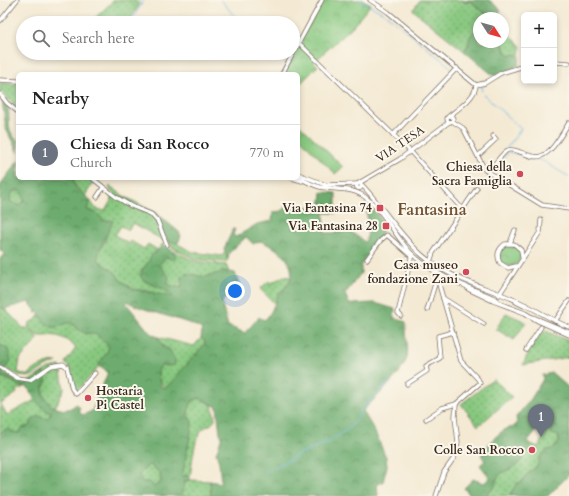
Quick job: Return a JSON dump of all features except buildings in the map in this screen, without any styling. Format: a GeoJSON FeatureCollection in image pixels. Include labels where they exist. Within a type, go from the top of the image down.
{"type":"FeatureCollection","features":[{"type":"Feature","properties":{"kind":"street"},"geometry":{"type":"LineString","coordinates":[[0,21],[17,0]]}},
{"type":"Feature","properties":{"kind":"street"},"geometry":{"type":"LineString","coordinates":[[300,41],[322,0]]}},
{"type":"Feature","properties":{"kind":"street"},"geometry":{"type":"LineString","coordinates":[[370,0],[388,12],[476,85],[485,83],[501,73],[521,67]]}},
{"type":"Feature","properties":{"kind":"street"},"geometry":{"type":"LineString","coordinates":[[300,44],[410,152],[463,210]]}},
{"type":"Feature","properties":{"kind":"street"},"geometry":{"type":"LineString","coordinates":[[283,72],[290,60]]}},
{"type":"Feature","properties":{"kind":"street"},"geometry":{"type":"LineString","coordinates":[[557,62],[569,63]]}},
{"type":"Feature","properties":{"kind":"street"},"geometry":{"type":"LineString","coordinates":[[393,135],[455,69]]}},
{"type":"Feature","properties":{"kind":"street"},"geometry":{"type":"LineString","coordinates":[[0,80],[16,81]]}},
{"type":"Feature","properties":{"kind":"street","name":"VIA TESA"},"geometry":{"type":"LineString","coordinates":[[360,186],[367,178],[410,152],[444,126],[471,97],[476,85]]}},
{"type":"Feature","properties":{"kind":"street"},"geometry":{"type":"LineString","coordinates":[[0,94],[7,103],[16,110]]}},
{"type":"Feature","properties":{"kind":"street"},"geometry":{"type":"LineString","coordinates":[[452,119],[463,128],[485,170],[538,203],[569,209]]}},
{"type":"Feature","properties":{"kind":"street"},"geometry":{"type":"LineString","coordinates":[[491,168],[508,150],[531,157],[542,156],[549,151],[569,123]]}},
{"type":"Feature","properties":{"kind":"street"},"geometry":{"type":"LineString","coordinates":[[478,156],[496,139],[493,136]]}},
{"type":"Feature","properties":{"kind":"street"},"geometry":{"type":"LineString","coordinates":[[300,175],[326,185],[360,186],[369,193],[412,245],[430,262],[457,278],[527,305],[569,328]]}},
{"type":"Feature","properties":{"kind":"street"},"geometry":{"type":"LineString","coordinates":[[94,180],[103,188],[131,206],[152,214],[158,222],[167,245]]}},
{"type":"Feature","properties":{"kind":"street"},"geometry":{"type":"LineString","coordinates":[[299,180],[321,187],[351,191],[363,196],[374,206],[412,255]]}},
{"type":"Feature","properties":{"kind":"street"},"geometry":{"type":"LineString","coordinates":[[97,197],[103,188]]}},
{"type":"Feature","properties":{"kind":"street"},"geometry":{"type":"LineString","coordinates":[[430,262],[433,253],[477,188]]}},
{"type":"Feature","properties":{"kind":"street"},"geometry":{"type":"LineString","coordinates":[[499,294],[540,232],[541,220]]}},
{"type":"Feature","properties":{"kind":"street"},"geometry":{"type":"LineString","coordinates":[[510,243],[515,230]]}},
{"type":"Feature","properties":{"kind":"street"},"geometry":{"type":"LineString","coordinates":[[368,259],[380,241],[387,235],[438,275],[466,287],[473,293],[569,332]]}},
{"type":"Feature","properties":{"kind":"street"},"geometry":{"type":"LineString","coordinates":[[517,266],[508,268],[504,266],[498,259],[499,250],[505,244],[510,243],[518,246],[522,254],[522,258]]}},
{"type":"Feature","properties":{"kind":"street"},"geometry":{"type":"LineString","coordinates":[[425,258],[433,253]]}},
{"type":"Feature","properties":{"kind":"street"},"geometry":{"type":"LineString","coordinates":[[401,316],[398,313],[412,255]]}},
{"type":"Feature","properties":{"kind":"street"},"geometry":{"type":"LineString","coordinates":[[426,419],[442,408],[456,404],[480,383],[461,361],[438,281],[438,275]]}},
{"type":"Feature","properties":{"kind":"street"},"geometry":{"type":"LineString","coordinates":[[427,310],[438,275]]}},
{"type":"Feature","properties":{"kind":"street"},"geometry":{"type":"LineString","coordinates":[[443,298],[484,324]]}},
{"type":"Feature","properties":{"kind":"street"},"geometry":{"type":"LineString","coordinates":[[513,299],[520,305],[527,305]]}},
{"type":"Feature","properties":{"kind":"street"},"geometry":{"type":"LineString","coordinates":[[555,321],[569,301]]}},
{"type":"Feature","properties":{"kind":"street"},"geometry":{"type":"LineString","coordinates":[[519,311],[520,305]]}},
{"type":"Feature","properties":{"kind":"street"},"geometry":{"type":"LineString","coordinates":[[525,313],[527,305]]}},
{"type":"Feature","properties":{"kind":"street"},"geometry":{"type":"LineString","coordinates":[[533,317],[538,321],[569,335]]}},
{"type":"Feature","properties":{"kind":"street"},"geometry":{"type":"LineString","coordinates":[[526,350],[541,327]]}},
{"type":"Feature","properties":{"kind":"street"},"geometry":{"type":"LineString","coordinates":[[407,384],[426,371],[426,366],[440,358],[438,336],[453,332]]}},
{"type":"Feature","properties":{"kind":"street"},"geometry":{"type":"LineString","coordinates":[[0,367],[18,378],[30,380],[51,366],[63,364],[67,367],[72,389],[76,394],[95,373]]}},
{"type":"Feature","properties":{"kind":"street"},"geometry":{"type":"LineString","coordinates":[[436,496],[444,472],[454,458],[458,442],[455,417],[456,404]]}},
{"type":"Feature","properties":{"kind":"green space"},"geometry":{"type":"Polygon","coordinates":[[[114,0],[135,0],[139,5],[132,16],[97,16],[114,0]]]}},
{"type":"Feature","properties":{"kind":"green space"},"geometry":{"type":"Polygon","coordinates":[[[323,0],[363,0],[371,4],[353,26],[314,62],[318,66],[300,84],[300,72],[283,72],[290,60],[300,60],[300,42],[323,0]]]}},
{"type":"Feature","properties":{"kind":"green space"},"geometry":{"type":"Polygon","coordinates":[[[420,0],[462,0],[466,3],[470,1],[484,12],[473,12],[473,35],[464,51],[413,10],[420,0]]]}},
{"type":"Feature","properties":{"kind":"green space"},"geometry":{"type":"Polygon","coordinates":[[[462,0],[489,0],[501,10],[500,12],[484,12],[470,1],[466,3],[462,0]]]}},
{"type":"Feature","properties":{"kind":"green space"},"geometry":{"type":"Polygon","coordinates":[[[473,32],[473,48],[504,48],[506,52],[511,56],[515,54],[520,57],[518,66],[494,76],[464,51],[469,44],[469,38],[473,32]]]}},
{"type":"Feature","properties":{"kind":"green space"},"geometry":{"type":"Polygon","coordinates":[[[509,34],[521,46],[520,57],[515,54],[511,56],[505,48],[509,48],[509,34]]]}},
{"type":"Feature","properties":{"kind":"green space"},"geometry":{"type":"Polygon","coordinates":[[[0,83],[16,84],[16,108],[0,91],[0,83]]]}},
{"type":"Feature","properties":{"kind":"green space"},"geometry":{"type":"Polygon","coordinates":[[[2,100],[7,104],[11,132],[16,139],[16,149],[6,129],[2,100]]]}},
{"type":"Feature","properties":{"kind":"green space"},"geometry":{"type":"Polygon","coordinates":[[[300,125],[343,167],[335,174],[300,138],[300,125]]]}},
{"type":"Feature","properties":{"kind":"green space"},"geometry":{"type":"Polygon","coordinates":[[[16,164],[16,180],[73,180],[76,188],[90,200],[87,210],[97,213],[104,221],[113,221],[101,247],[98,260],[116,273],[120,280],[133,289],[173,297],[165,290],[144,280],[140,276],[151,256],[162,244],[173,251],[176,257],[173,260],[166,257],[159,265],[169,277],[167,283],[171,286],[182,288],[181,277],[185,273],[205,277],[226,271],[235,273],[241,288],[223,300],[222,305],[228,326],[245,333],[259,317],[264,320],[268,316],[278,295],[289,283],[291,269],[285,257],[273,247],[260,241],[253,244],[246,237],[229,253],[228,259],[224,249],[233,229],[235,229],[233,235],[236,237],[257,224],[272,221],[273,212],[282,211],[288,204],[320,209],[322,192],[336,193],[336,213],[324,213],[325,233],[351,232],[365,242],[368,230],[366,207],[367,201],[385,225],[380,237],[361,265],[361,273],[345,294],[349,304],[375,303],[395,309],[394,318],[406,322],[408,348],[405,363],[395,378],[363,411],[374,430],[386,457],[387,466],[383,482],[377,484],[378,496],[211,496],[210,481],[221,483],[219,462],[216,453],[222,437],[220,433],[217,407],[199,398],[192,401],[187,415],[192,421],[192,426],[182,476],[190,476],[190,480],[185,481],[181,496],[0,496],[0,433],[8,428],[12,432],[19,433],[22,428],[30,426],[33,419],[39,416],[47,419],[51,414],[50,411],[48,412],[35,400],[27,386],[18,386],[13,381],[0,376],[0,345],[8,349],[11,361],[3,372],[26,383],[43,372],[47,381],[43,387],[43,395],[51,406],[66,409],[77,404],[80,408],[79,412],[83,415],[92,411],[108,372],[98,366],[109,346],[95,333],[84,333],[72,324],[67,323],[51,327],[43,321],[39,312],[35,313],[36,311],[29,302],[4,309],[0,306],[0,259],[4,254],[0,250],[0,185],[16,164]],[[15,190],[11,194],[10,201],[18,206],[24,201],[24,197],[19,190],[15,190]],[[127,301],[126,303],[150,333],[158,337],[164,348],[169,349],[175,360],[175,364],[171,366],[162,365],[159,370],[158,375],[161,387],[166,388],[205,344],[205,341],[201,338],[202,330],[191,324],[133,305],[127,301]],[[149,464],[139,475],[141,482],[150,482],[154,487],[161,482],[160,473],[149,464]]]}},
{"type":"Feature","properties":{"kind":"green space"},"geometry":{"type":"Polygon","coordinates":[[[74,180],[95,180],[85,196],[74,184],[74,180]]]}},
{"type":"Feature","properties":{"kind":"green space"},"geometry":{"type":"Polygon","coordinates":[[[110,186],[124,196],[122,198],[155,217],[164,241],[133,223],[128,230],[121,226],[115,235],[129,244],[131,241],[144,249],[148,244],[158,250],[151,256],[141,271],[142,279],[166,291],[173,297],[165,297],[149,291],[133,289],[120,280],[116,273],[98,260],[97,253],[105,241],[109,226],[112,224],[88,212],[87,209],[90,200],[95,208],[105,211],[114,195],[109,188],[110,186]]]}},
{"type":"Feature","properties":{"kind":"green space"},"geometry":{"type":"Polygon","coordinates":[[[14,191],[20,191],[24,195],[24,201],[20,205],[14,205],[10,201],[10,195],[14,191]]]}},
{"type":"Feature","properties":{"kind":"green space"},"geometry":{"type":"Polygon","coordinates":[[[124,196],[156,213],[179,232],[181,236],[178,243],[167,241],[155,217],[122,201],[124,196]]]}},
{"type":"Feature","properties":{"kind":"green space"},"geometry":{"type":"Polygon","coordinates":[[[172,241],[193,252],[222,256],[225,252],[228,259],[226,262],[195,259],[171,247],[169,242],[172,241]]]}},
{"type":"Feature","properties":{"kind":"green space"},"geometry":{"type":"Polygon","coordinates":[[[510,244],[514,245],[520,251],[520,259],[514,265],[510,266],[506,265],[500,259],[499,255],[500,251],[506,245],[510,244]]]}},
{"type":"Feature","properties":{"kind":"green space"},"geometry":{"type":"Polygon","coordinates":[[[173,251],[195,261],[226,265],[229,272],[206,277],[190,275],[184,276],[181,277],[182,288],[171,286],[167,283],[166,274],[159,265],[166,257],[175,260],[173,251]]]}},
{"type":"Feature","properties":{"kind":"green space"},"geometry":{"type":"Polygon","coordinates":[[[284,276],[291,277],[276,303],[274,303],[260,289],[269,281],[271,283],[284,276]]]}},
{"type":"Feature","properties":{"kind":"green space"},"geometry":{"type":"Polygon","coordinates":[[[0,306],[7,311],[23,328],[27,328],[39,338],[20,359],[18,372],[28,376],[41,366],[57,362],[28,377],[15,374],[5,368],[8,349],[0,345],[0,306]]]}},
{"type":"Feature","properties":{"kind":"green space"},"geometry":{"type":"Polygon","coordinates":[[[506,313],[526,322],[514,340],[496,329],[506,313]]]}},
{"type":"Feature","properties":{"kind":"green space"},"geometry":{"type":"Polygon","coordinates":[[[39,315],[41,318],[63,324],[69,322],[82,332],[95,333],[109,346],[108,352],[101,363],[77,391],[75,391],[69,367],[65,363],[76,348],[60,337],[40,336],[33,332],[28,327],[29,323],[36,320],[39,315]]]}},
{"type":"Feature","properties":{"kind":"green space"},"geometry":{"type":"Polygon","coordinates":[[[544,330],[569,341],[569,357],[523,365],[532,344],[533,345],[544,330]]]}},
{"type":"Feature","properties":{"kind":"green space"},"geometry":{"type":"Polygon","coordinates":[[[158,337],[194,346],[201,338],[205,341],[198,354],[177,375],[169,386],[164,388],[158,377],[158,369],[162,365],[170,366],[167,349],[158,341],[158,337]]]}},
{"type":"Feature","properties":{"kind":"green space"},"geometry":{"type":"Polygon","coordinates":[[[60,366],[64,389],[56,406],[53,406],[47,403],[44,397],[43,387],[45,386],[43,372],[49,368],[60,366]]]}},
{"type":"Feature","properties":{"kind":"green space"},"geometry":{"type":"Polygon","coordinates":[[[552,373],[569,388],[569,475],[548,496],[509,496],[517,483],[522,482],[526,475],[538,465],[540,457],[547,450],[553,449],[559,442],[559,436],[551,434],[552,427],[550,425],[538,428],[527,442],[531,444],[521,461],[498,476],[495,486],[486,496],[471,496],[464,488],[473,479],[484,483],[490,478],[480,465],[485,461],[481,455],[483,451],[499,434],[516,425],[516,417],[531,399],[543,379],[542,375],[552,373]]]}},
{"type":"Feature","properties":{"kind":"green space"},"geometry":{"type":"Polygon","coordinates":[[[0,376],[22,387],[27,386],[16,390],[17,393],[1,404],[7,415],[35,400],[48,412],[50,411],[50,416],[47,419],[39,416],[22,432],[12,432],[10,429],[0,433],[0,376]]]}},
{"type":"Feature","properties":{"kind":"green space"},"geometry":{"type":"Polygon","coordinates":[[[494,379],[512,397],[478,426],[461,404],[494,379]]]}},
{"type":"Feature","properties":{"kind":"green space"},"geometry":{"type":"Polygon","coordinates":[[[199,398],[212,405],[215,419],[214,422],[201,431],[198,436],[190,476],[182,476],[191,428],[188,409],[192,401],[199,398]]]}},
{"type":"Feature","properties":{"kind":"green space"},"geometry":{"type":"Polygon","coordinates":[[[550,425],[552,433],[559,436],[559,442],[553,449],[547,450],[540,457],[538,465],[526,475],[522,482],[517,483],[509,496],[486,496],[495,486],[498,476],[519,463],[531,444],[538,447],[546,433],[537,428],[550,425]]]}},
{"type":"Feature","properties":{"kind":"green space"},"geometry":{"type":"Polygon","coordinates":[[[149,464],[160,473],[161,482],[154,487],[150,482],[141,482],[139,475],[149,464]]]}},
{"type":"Feature","properties":{"kind":"green space"},"geometry":{"type":"Polygon","coordinates":[[[186,481],[210,481],[211,496],[181,496],[186,481]]]}},
{"type":"Feature","properties":{"kind":"waterway"},"geometry":{"type":"LineString","coordinates":[[138,0],[141,5],[144,0]]}},
{"type":"Feature","properties":{"kind":"waterway"},"geometry":{"type":"LineString","coordinates":[[221,0],[234,16]]}},
{"type":"Feature","properties":{"kind":"waterway"},"geometry":{"type":"LineString","coordinates":[[360,0],[387,15],[453,69]]}},
{"type":"Feature","properties":{"kind":"waterway"},"geometry":{"type":"LineString","coordinates":[[134,16],[141,5]]}},
{"type":"Feature","properties":{"kind":"waterway"},"geometry":{"type":"LineString","coordinates":[[509,72],[520,69]]}},
{"type":"Feature","properties":{"kind":"waterway"},"geometry":{"type":"LineString","coordinates":[[497,78],[504,74]]}},
{"type":"Feature","properties":{"kind":"waterway"},"geometry":{"type":"LineString","coordinates":[[482,91],[481,88],[485,85]]}},
{"type":"Feature","properties":{"kind":"waterway"},"geometry":{"type":"LineString","coordinates":[[483,94],[521,129],[507,148]]}},
{"type":"Feature","properties":{"kind":"waterway"},"geometry":{"type":"LineString","coordinates":[[493,169],[509,152],[531,158]]}},
{"type":"Feature","properties":{"kind":"waterway"},"geometry":{"type":"LineString","coordinates":[[532,158],[543,161],[569,177]]}},
{"type":"Feature","properties":{"kind":"waterway"},"geometry":{"type":"LineString","coordinates":[[478,162],[482,169]]}},
{"type":"Feature","properties":{"kind":"waterway"},"geometry":{"type":"LineString","coordinates":[[263,473],[298,454],[307,452],[316,446],[329,442],[352,426],[363,408],[391,380]]}},
{"type":"Feature","properties":{"kind":"place","name":"Chiesa della Sacra Famiglia"},"geometry":{"type":"Point","coordinates":[520,174]}},
{"type":"Feature","properties":{"kind":"place","name":"Via Fantasina 74"},"geometry":{"type":"Point","coordinates":[380,208]}},
{"type":"Feature","properties":{"kind":"place","name":"Via Fantasina 28"},"geometry":{"type":"Point","coordinates":[386,226]}},
{"type":"Feature","properties":{"kind":"place","name":"Casa museo fondazione Zani"},"geometry":{"type":"Point","coordinates":[466,272]}},
{"type":"Feature","properties":{"kind":"place","name":"Hostaria Pi Castel"},"geometry":{"type":"Point","coordinates":[88,398]}},
{"type":"Feature","properties":{"kind":"place","name":"Chiesa di San Rocco"},"geometry":{"type":"Point","coordinates":[541,437]}},
{"type":"Feature","properties":{"kind":"place","name":"Colle San Rocco"},"geometry":{"type":"Point","coordinates":[532,450]}},
{"type":"Feature","properties":{"kind":"district","name":"Fantasina"},"geometry":{"type":"Point","coordinates":[432,209]}}]}
